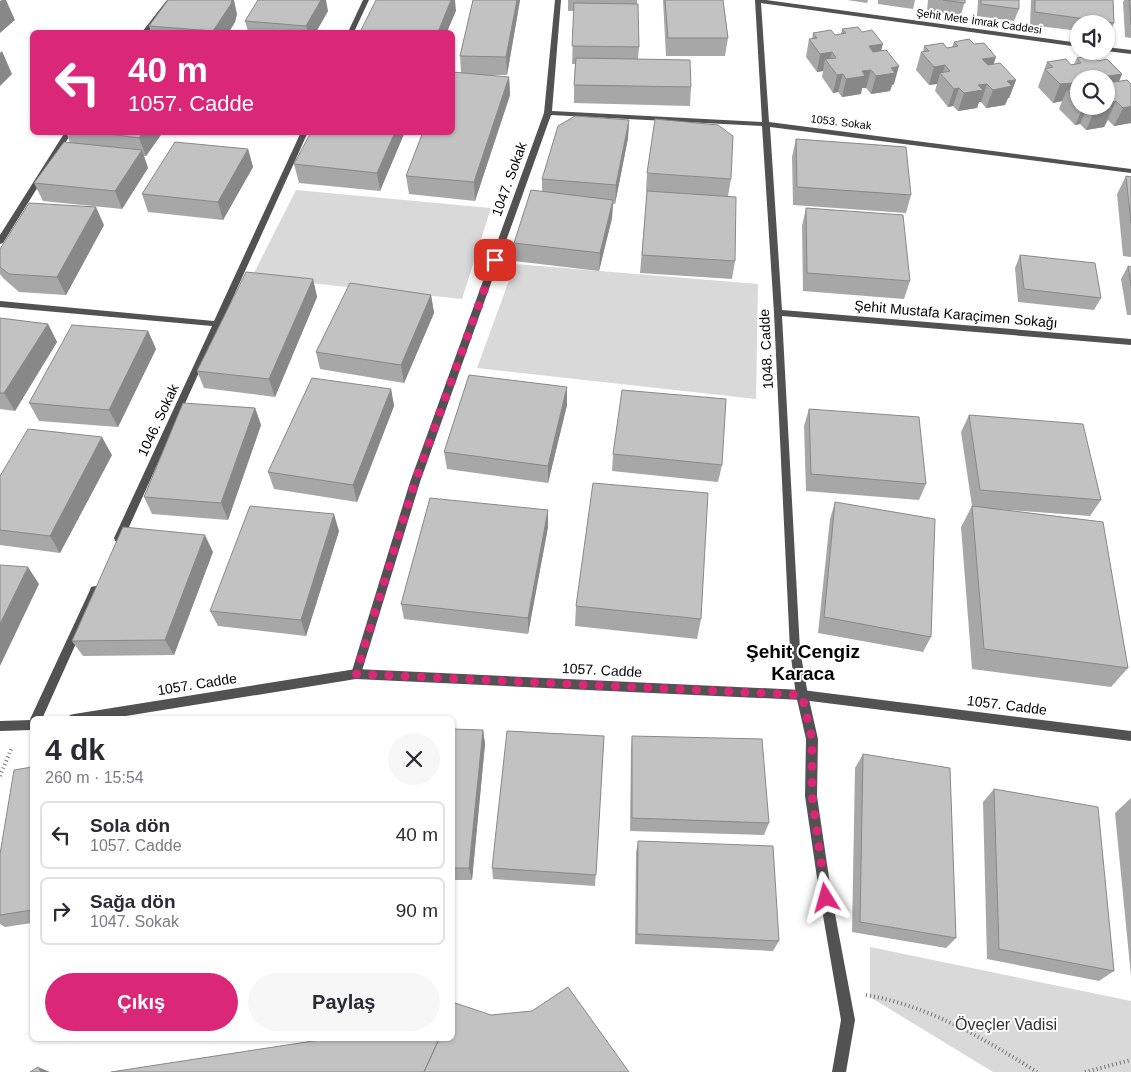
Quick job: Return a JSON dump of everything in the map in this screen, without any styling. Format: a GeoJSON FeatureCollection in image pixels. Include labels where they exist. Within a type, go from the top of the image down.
{"type":"FeatureCollection","features":[{"type":"Feature","properties":{"kind":"street"},"geometry":{"type":"LineString","coordinates":[[147,30],[170,0]]}},
{"type":"Feature","properties":{"kind":"street"},"geometry":{"type":"LineString","coordinates":[[352,30],[366,0]]}},
{"type":"Feature","properties":{"kind":"street","name":"1047. Sokak"},"geometry":{"type":"LineString","coordinates":[[356,674],[415,482],[548,113],[558,0]]}},
{"type":"Feature","properties":{"kind":"street","name":"Şehit Mete İmrak Caddesi"},"geometry":{"type":"LineString","coordinates":[[759,0],[1070,44]]}},
{"type":"Feature","properties":{"kind":"street","name":"1048. Cadde"},"geometry":{"type":"LineString","coordinates":[[759,0],[778,313],[795,650],[802,695],[812,739],[812,796],[826,898],[848,1020],[840,1072]]}},
{"type":"Feature","properties":{"kind":"street"},"geometry":{"type":"LineString","coordinates":[[1115,50],[1131,52]]}},
{"type":"Feature","properties":{"kind":"street","name":"1053. Sokak"},"geometry":{"type":"LineString","coordinates":[[548,113],[766,124],[1131,170]]}},
{"type":"Feature","properties":{"kind":"street"},"geometry":{"type":"LineString","coordinates":[[0,241],[67,135]]}},
{"type":"Feature","properties":{"kind":"street","name":"1046. Sokak"},"geometry":{"type":"LineString","coordinates":[[114,548],[304,135]]}},
{"type":"Feature","properties":{"kind":"street"},"geometry":{"type":"LineString","coordinates":[[0,304],[217,324]]}},
{"type":"Feature","properties":{"kind":"street","name":"Şehit Mustafa Karaçimen Sokağı"},"geometry":{"type":"LineString","coordinates":[[778,313],[1131,342]]}},
{"type":"Feature","properties":{"kind":"street"},"geometry":{"type":"LineString","coordinates":[[37,716],[98,584]]}},
{"type":"Feature","properties":{"kind":"street","name":"1057. Cadde"},"geometry":{"type":"LineString","coordinates":[[93,716],[356,674],[802,695],[1131,736]]}},
{"type":"Feature","properties":{"kind":"street"},"geometry":{"type":"LineString","coordinates":[[0,726],[27,725]]}},
{"type":"Feature","properties":{"kind":"path"},"geometry":{"type":"LineString","coordinates":[[0,776],[27,725]]}},
{"type":"Feature","properties":{"kind":"path"},"geometry":{"type":"LineString","coordinates":[[843,992],[885,997],[943,1018],[1038,1072]]}},
{"type":"Feature","properties":{"kind":"path"},"geometry":{"type":"LineString","coordinates":[[1085,1072],[1093,1071],[1116,1062],[1131,1060]]}},
{"type":"Feature","properties":{"kind":"green space"},"geometry":{"type":"Polygon","coordinates":[[[296,190],[491,208],[462,299],[252,277],[296,190]]]}},
{"type":"Feature","properties":{"kind":"green space"},"geometry":{"type":"Polygon","coordinates":[[[515,264],[758,284],[756,399],[477,368],[515,264]]]}},
{"type":"Feature","properties":{"kind":"green space","name":"Öveçler Vadisi"},"geometry":{"type":"Polygon","coordinates":[[[870,947],[1131,1001],[1131,1072],[993,1072],[870,997],[870,947]]]}},
{"type":"Feature","properties":{"kind":"building"},"geometry":{"type":"Polygon","coordinates":[[[168,0],[232,0],[214,30],[149,26],[168,0]]]}},
{"type":"Feature","properties":{"kind":"building"},"geometry":{"type":"Polygon","coordinates":[[[258,0],[321,0],[306,26],[245,21],[258,0]]]}},
{"type":"Feature","properties":{"kind":"building"},"geometry":{"type":"Polygon","coordinates":[[[376,0],[451,0],[439,30],[361,30],[376,0]]]}},
{"type":"Feature","properties":{"kind":"building"},"geometry":{"type":"Polygon","coordinates":[[[473,0],[517,0],[506,57],[460,56],[473,0]]]}},
{"type":"Feature","properties":{"kind":"building"},"geometry":{"type":"Polygon","coordinates":[[[665,0],[723,0],[728,38],[668,38],[665,0]]]}},
{"type":"Feature","properties":{"kind":"building"},"geometry":{"type":"Polygon","coordinates":[[[943,0],[965,0],[965,3],[943,0]]]}},
{"type":"Feature","properties":{"kind":"building"},"geometry":{"type":"Polygon","coordinates":[[[981,0],[1019,0],[1019,9],[981,4],[981,0]]]}},
{"type":"Feature","properties":{"kind":"building"},"geometry":{"type":"Polygon","coordinates":[[[1035,0],[1113,0],[1114,15],[1070,15],[1070,17],[1035,12],[1035,0]]]}},
{"type":"Feature","properties":{"kind":"building"},"geometry":{"type":"Polygon","coordinates":[[[1129,0],[1131,0],[1131,25],[1129,0]]]}},
{"type":"Feature","properties":{"kind":"building"},"geometry":{"type":"Polygon","coordinates":[[[574,3],[638,4],[639,47],[572,46],[574,3]]]}},
{"type":"Feature","properties":{"kind":"building"},"geometry":{"type":"Polygon","coordinates":[[[858,27],[862,32],[872,30],[883,44],[869,46],[873,52],[886,50],[899,66],[891,68],[895,73],[876,76],[871,70],[862,71],[865,76],[846,79],[843,74],[837,75],[825,59],[836,58],[832,52],[820,54],[809,39],[817,38],[813,33],[831,30],[835,35],[846,33],[842,29],[858,27]]]}},
{"type":"Feature","properties":{"kind":"building"},"geometry":{"type":"Polygon","coordinates":[[[969,39],[974,44],[984,43],[996,57],[982,59],[988,65],[1000,63],[1016,80],[1007,81],[1012,86],[993,90],[987,84],[978,85],[983,90],[964,93],[959,88],[954,89],[940,73],[950,71],[945,65],[934,67],[921,52],[929,51],[924,46],[943,43],[947,48],[958,46],[954,42],[969,39]]]}},
{"type":"Feature","properties":{"kind":"building"},"geometry":{"type":"Polygon","coordinates":[[[576,58],[690,60],[691,87],[574,85],[576,58]]]}},
{"type":"Feature","properties":{"kind":"building"},"geometry":{"type":"Polygon","coordinates":[[[1066,59],[1071,65],[1081,63],[1079,60],[1108,60],[1122,74],[1115,75],[1115,70],[1070,70],[1070,83],[1060,84],[1045,69],[1053,67],[1047,62],[1066,59]]]}},
{"type":"Feature","properties":{"kind":"building"},"geometry":{"type":"Polygon","coordinates":[[[455,72],[509,77],[474,182],[406,176],[422,135],[455,135],[455,72]]]}},
{"type":"Feature","properties":{"kind":"building"},"geometry":{"type":"Polygon","coordinates":[[[1127,80],[1131,84],[1131,106],[1123,108],[1116,101],[1115,82],[1127,80]]]}},
{"type":"Feature","properties":{"kind":"building"},"geometry":{"type":"Polygon","coordinates":[[[575,116],[629,120],[616,185],[542,179],[558,126],[575,116]]]}},
{"type":"Feature","properties":{"kind":"building"},"geometry":{"type":"Polygon","coordinates":[[[655,119],[718,125],[733,136],[731,179],[647,173],[655,119]]]}},
{"type":"Feature","properties":{"kind":"building"},"geometry":{"type":"Polygon","coordinates":[[[117,135],[141,135],[139,138],[117,135]]]}},
{"type":"Feature","properties":{"kind":"building"},"geometry":{"type":"Polygon","coordinates":[[[309,135],[394,135],[377,173],[294,164],[309,135]]]}},
{"type":"Feature","properties":{"kind":"building"},"geometry":{"type":"Polygon","coordinates":[[[796,139],[906,147],[911,195],[797,187],[796,139]]]}},
{"type":"Feature","properties":{"kind":"building"},"geometry":{"type":"Polygon","coordinates":[[[64,142],[142,150],[115,191],[34,183],[64,142]]]}},
{"type":"Feature","properties":{"kind":"building"},"geometry":{"type":"Polygon","coordinates":[[[175,142],[248,149],[218,202],[142,194],[175,142]]]}},
{"type":"Feature","properties":{"kind":"building"},"geometry":{"type":"Polygon","coordinates":[[[1126,176],[1131,177],[1131,223],[1126,176]]]}},
{"type":"Feature","properties":{"kind":"building"},"geometry":{"type":"Polygon","coordinates":[[[531,190],[613,200],[600,253],[514,243],[531,190]]]}},
{"type":"Feature","properties":{"kind":"building"},"geometry":{"type":"Polygon","coordinates":[[[647,191],[736,197],[735,261],[642,255],[647,191]]]}},
{"type":"Feature","properties":{"kind":"building"},"geometry":{"type":"Polygon","coordinates":[[[29,203],[96,207],[57,277],[9,274],[0,267],[0,249],[29,203]]]}},
{"type":"Feature","properties":{"kind":"building"},"geometry":{"type":"Polygon","coordinates":[[[806,208],[903,215],[910,281],[807,273],[806,208]]]}},
{"type":"Feature","properties":{"kind":"building"},"geometry":{"type":"Polygon","coordinates":[[[1020,255],[1095,263],[1101,298],[1024,289],[1020,255]]]}},
{"type":"Feature","properties":{"kind":"building"},"geometry":{"type":"Polygon","coordinates":[[[1128,266],[1131,267],[1131,286],[1128,266]]]}},
{"type":"Feature","properties":{"kind":"building"},"geometry":{"type":"Polygon","coordinates":[[[246,272],[313,279],[269,379],[197,371],[246,272]]]}},
{"type":"Feature","properties":{"kind":"building"},"geometry":{"type":"Polygon","coordinates":[[[350,283],[431,295],[401,365],[316,352],[350,283]]]}},
{"type":"Feature","properties":{"kind":"building"},"geometry":{"type":"Polygon","coordinates":[[[0,318],[48,324],[4,393],[0,393],[0,318]]]}},
{"type":"Feature","properties":{"kind":"building"},"geometry":{"type":"Polygon","coordinates":[[[72,325],[148,331],[109,410],[29,403],[72,325]]]}},
{"type":"Feature","properties":{"kind":"building"},"geometry":{"type":"Polygon","coordinates":[[[469,375],[567,387],[548,466],[444,452],[469,375]]]}},
{"type":"Feature","properties":{"kind":"building"},"geometry":{"type":"Polygon","coordinates":[[[312,378],[391,389],[353,485],[268,472],[312,378]]]}},
{"type":"Feature","properties":{"kind":"building"},"geometry":{"type":"Polygon","coordinates":[[[622,390],[726,399],[722,465],[613,454],[622,390]]]}},
{"type":"Feature","properties":{"kind":"building"},"geometry":{"type":"Polygon","coordinates":[[[183,403],[255,408],[221,503],[144,497],[183,403]]]}},
{"type":"Feature","properties":{"kind":"building"},"geometry":{"type":"Polygon","coordinates":[[[809,409],[919,417],[926,484],[811,474],[809,409]]]}},
{"type":"Feature","properties":{"kind":"building"},"geometry":{"type":"Polygon","coordinates":[[[969,415],[1083,424],[1101,500],[980,490],[969,415]]]}},
{"type":"Feature","properties":{"kind":"building"},"geometry":{"type":"Polygon","coordinates":[[[28,429],[102,437],[50,536],[0,530],[0,476],[28,429]]]}},
{"type":"Feature","properties":{"kind":"building"},"geometry":{"type":"Polygon","coordinates":[[[593,483],[708,493],[701,619],[576,606],[593,483]]]}},
{"type":"Feature","properties":{"kind":"building"},"geometry":{"type":"Polygon","coordinates":[[[430,498],[548,510],[528,618],[401,604],[430,498]]]}},
{"type":"Feature","properties":{"kind":"building"},"geometry":{"type":"Polygon","coordinates":[[[835,502],[935,519],[931,637],[824,617],[835,502]]]}},
{"type":"Feature","properties":{"kind":"building"},"geometry":{"type":"Polygon","coordinates":[[[250,506],[334,514],[301,620],[210,611],[250,506]]]}},
{"type":"Feature","properties":{"kind":"building"},"geometry":{"type":"Polygon","coordinates":[[[972,506],[1103,522],[1128,668],[984,649],[972,506]]]}},
{"type":"Feature","properties":{"kind":"building"},"geometry":{"type":"Polygon","coordinates":[[[123,527],[205,535],[165,640],[72,641],[123,527]]]}},
{"type":"Feature","properties":{"kind":"building"},"geometry":{"type":"Polygon","coordinates":[[[0,565],[28,567],[0,624],[0,565]]]}},
{"type":"Feature","properties":{"kind":"building"},"geometry":{"type":"Polygon","coordinates":[[[455,729],[483,730],[469,868],[455,868],[455,729]]]}},
{"type":"Feature","properties":{"kind":"building"},"geometry":{"type":"Polygon","coordinates":[[[507,731],[604,736],[596,875],[492,868],[507,731]]]}},
{"type":"Feature","properties":{"kind":"building"},"geometry":{"type":"Polygon","coordinates":[[[632,736],[762,739],[769,823],[632,818],[632,736]]]}},
{"type":"Feature","properties":{"kind":"building"},"geometry":{"type":"Polygon","coordinates":[[[863,754],[950,768],[956,938],[860,922],[863,754]]]}},
{"type":"Feature","properties":{"kind":"building"},"geometry":{"type":"Polygon","coordinates":[[[30,767],[30,910],[0,915],[0,854],[14,770],[30,767]]]}},
{"type":"Feature","properties":{"kind":"building"},"geometry":{"type":"Polygon","coordinates":[[[994,789],[1098,807],[1114,971],[999,949],[994,789]]]}},
{"type":"Feature","properties":{"kind":"building"},"geometry":{"type":"Polygon","coordinates":[[[638,841],[773,846],[779,941],[637,934],[638,841]]]}},
{"type":"Feature","properties":{"kind":"building"},"geometry":{"type":"Polygon","coordinates":[[[568,987],[629,1072],[424,1072],[438,1041],[455,1041],[455,1003],[491,1015],[532,1011],[568,987]]]}},
{"type":"Feature","properties":{"kind":"building"},"geometry":{"type":"Polygon","coordinates":[[[313,1041],[438,1041],[424,1072],[111,1072],[313,1041]]]}},
{"type":"Feature","properties":{"kind":"building"},"geometry":{"type":"Polygon","coordinates":[[[38,1067],[41,1072],[30,1072],[38,1067]]]}},
{"type":"Feature","properties":{"kind":"district","name":"Şehit Cengiz Karaca"},"geometry":{"type":"Point","coordinates":[803,662]}},
{"type":"Feature","properties":{"kind":"route"},"geometry":{"type":"LineString","coordinates":[[495,260],[415,482],[356,674],[802,695],[812,739],[812,796],[826,898]]}}]}
